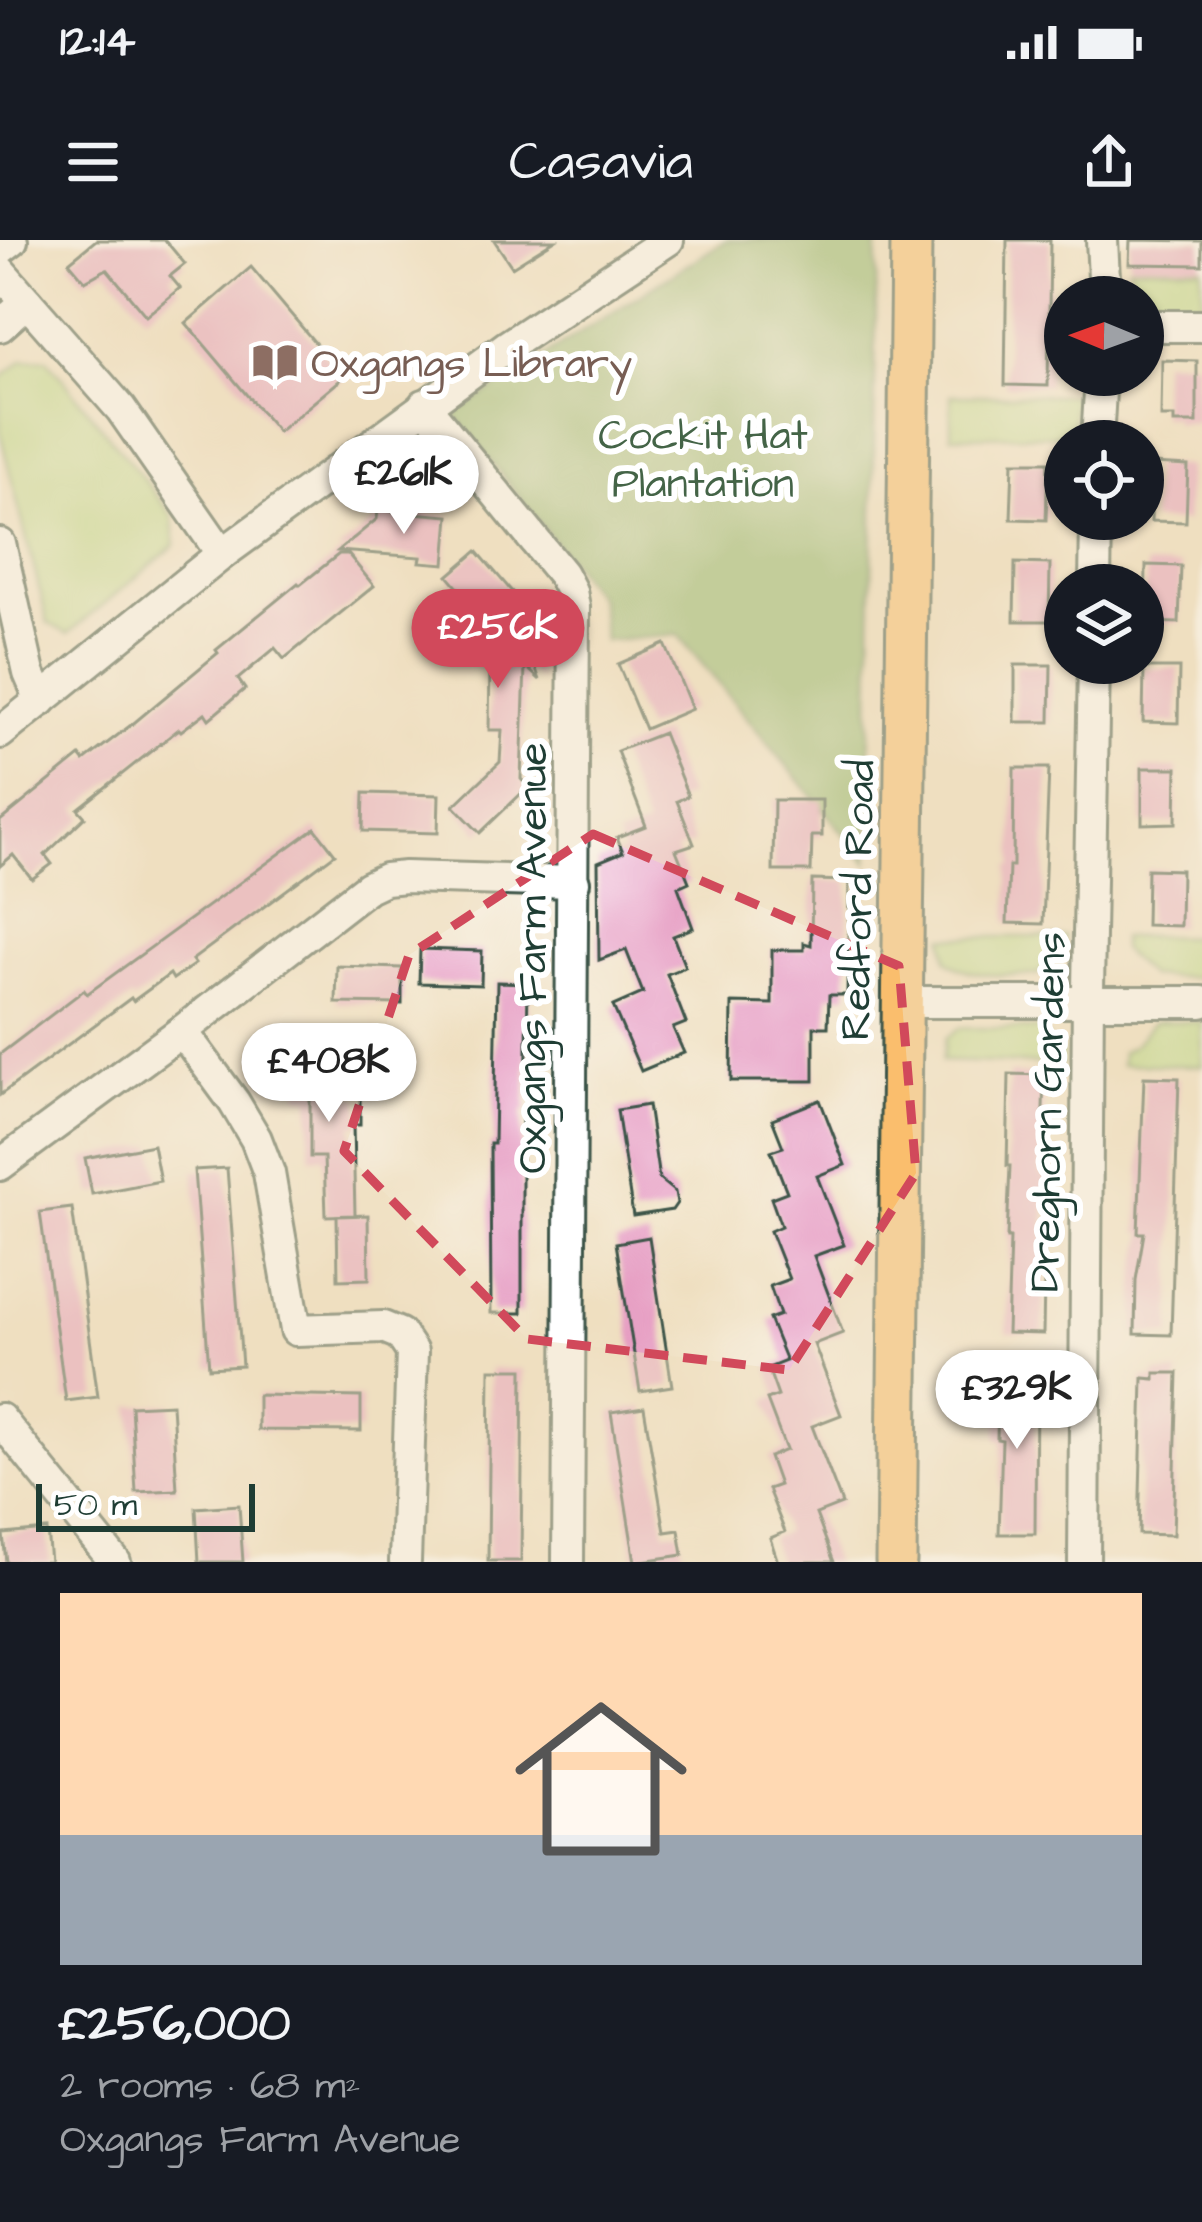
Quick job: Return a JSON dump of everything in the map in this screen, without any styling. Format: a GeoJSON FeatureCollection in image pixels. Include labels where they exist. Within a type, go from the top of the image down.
{"type":"FeatureCollection","features":[{"type":"Feature","properties":{"kind":"main road","name":"Redford Road"},"geometry":{"type":"LineString","coordinates":[[896,1562],[911,240]]}},
{"type":"Feature","properties":{"kind":"street"},"geometry":{"type":"LineString","coordinates":[[0,249],[12,240]]}},
{"type":"Feature","properties":{"kind":"street"},"geometry":{"type":"LineString","coordinates":[[0,733],[222,554],[506,346],[668,240]]}},
{"type":"Feature","properties":{"kind":"street"},"geometry":{"type":"LineString","coordinates":[[1102,240],[1104,276]]}},
{"type":"Feature","properties":{"kind":"street"},"geometry":{"type":"LineString","coordinates":[[0,271],[121,409],[222,554]]}},
{"type":"Feature","properties":{"kind":"street"},"geometry":{"type":"LineString","coordinates":[[0,326],[27,302]]}},
{"type":"Feature","properties":{"kind":"street"},"geometry":{"type":"LineString","coordinates":[[1164,326],[1202,326]]}},
{"type":"Feature","properties":{"kind":"street","name":"Oxgangs Farm Avenue"},"geometry":{"type":"LineString","coordinates":[[424,405],[562,574],[574,607],[568,1562]]}},
{"type":"Feature","properties":{"kind":"street"},"geometry":{"type":"LineString","coordinates":[[0,544],[29,673],[41,701]]}},
{"type":"Feature","properties":{"kind":"street","name":"Dreghorn Gardens"},"geometry":{"type":"LineString","coordinates":[[1084,1562],[1094,684]]}},
{"type":"Feature","properties":{"kind":"street"},"geometry":{"type":"LineString","coordinates":[[0,1165],[368,887],[405,877],[574,882]]}},
{"type":"Feature","properties":{"kind":"street"},"geometry":{"type":"LineString","coordinates":[[903,1003],[1202,1002]]}},
{"type":"Feature","properties":{"kind":"street"},"geometry":{"type":"LineString","coordinates":[[182,1031],[234,1102],[269,1173],[296,1330],[383,1327],[400,1334],[412,1352],[405,1562]]}},
{"type":"Feature","properties":{"kind":"street"},"geometry":{"type":"LineString","coordinates":[[0,1419],[115,1562]]}},
{"type":"Feature","properties":{"kind":"highlighted area"},"geometry":{"type":"Polygon","coordinates":[[[593,834],[899,966],[916,1173],[789,1370],[527,1339],[344,1151],[409,955],[593,834]]]}},
{"type":"Feature","properties":{"kind":"green space","name":"Cockit Hat Plantation"},"geometry":{"type":"Polygon","coordinates":[[[726,240],[877,240],[868,863],[678,635],[604,641],[599,599],[454,414],[726,240]]]}},
{"type":"Feature","properties":{"kind":"green space"},"geometry":{"type":"Polygon","coordinates":[[[1129,266],[1202,267],[1202,302],[1164,302],[1164,276],[1130,276],[1129,266]]]}},
{"type":"Feature","properties":{"kind":"green space"},"geometry":{"type":"Polygon","coordinates":[[[47,359],[173,516],[175,545],[68,634],[48,623],[0,433],[0,379],[23,360],[47,359]]]}},
{"type":"Feature","properties":{"kind":"green space"},"geometry":{"type":"Polygon","coordinates":[[[951,395],[1073,396],[1074,420],[1044,420],[1044,435],[951,436],[951,395]]]}},
{"type":"Feature","properties":{"kind":"green space"},"geometry":{"type":"Polygon","coordinates":[[[944,937],[1065,937],[1064,949],[1037,975],[1002,975],[978,973],[947,960],[944,937]]]}},
{"type":"Feature","properties":{"kind":"green space"},"geometry":{"type":"Polygon","coordinates":[[[1202,937],[1202,978],[1149,976],[1121,949],[1121,938],[1202,937]]]}},
{"type":"Feature","properties":{"kind":"green space"},"geometry":{"type":"Polygon","coordinates":[[[1160,1021],[1202,1022],[1202,1066],[1121,1064],[1122,1052],[1160,1021]]]}},
{"type":"Feature","properties":{"kind":"green space"},"geometry":{"type":"Polygon","coordinates":[[[959,1028],[1042,1029],[1063,1051],[1063,1065],[942,1061],[946,1038],[959,1028]]]}},
{"type":"Feature","properties":{"kind":"building"},"geometry":{"type":"Polygon","coordinates":[[[96,240],[165,240],[185,264],[170,276],[180,288],[146,316],[107,269],[85,281],[69,262],[96,240]]]}},
{"type":"Feature","properties":{"kind":"building"},"geometry":{"type":"Polygon","coordinates":[[[494,240],[555,240],[512,267],[494,240]]]}},
{"type":"Feature","properties":{"kind":"building"},"geometry":{"type":"Polygon","coordinates":[[[1007,240],[1050,240],[1050,276],[1044,276],[1044,386],[1005,385],[1007,240]]]}},
{"type":"Feature","properties":{"kind":"building"},"geometry":{"type":"Polygon","coordinates":[[[1130,240],[1202,241],[1202,265],[1129,264],[1130,240]]]}},
{"type":"Feature","properties":{"kind":"building","name":"Oxgangs Library"},"geometry":{"type":"Polygon","coordinates":[[[251,267],[344,377],[278,432],[186,323],[251,267]]]}},
{"type":"Feature","properties":{"kind":"building"},"geometry":{"type":"Polygon","coordinates":[[[1164,360],[1197,361],[1197,423],[1174,423],[1174,417],[1161,417],[1164,360]]]}},
{"type":"Feature","properties":{"kind":"building"},"geometry":{"type":"Polygon","coordinates":[[[1013,462],[1044,462],[1044,520],[1011,519],[1013,462]]]}},
{"type":"Feature","properties":{"kind":"building"},"geometry":{"type":"Polygon","coordinates":[[[1164,465],[1188,466],[1186,522],[1164,521],[1164,465]]]}},
{"type":"Feature","properties":{"kind":"building"},"geometry":{"type":"Polygon","coordinates":[[[378,510],[449,516],[445,564],[420,562],[421,557],[338,551],[377,519],[378,510]]]}},
{"type":"Feature","properties":{"kind":"building"},"geometry":{"type":"Polygon","coordinates":[[[477,551],[526,608],[516,616],[540,680],[525,666],[521,779],[528,787],[480,833],[454,806],[500,762],[502,730],[489,730],[490,664],[524,665],[448,576],[477,551]]]}},
{"type":"Feature","properties":{"kind":"building"},"geometry":{"type":"Polygon","coordinates":[[[339,554],[348,554],[374,586],[284,659],[275,648],[238,679],[245,689],[209,719],[205,713],[179,729],[78,809],[85,817],[45,855],[52,864],[32,879],[13,855],[0,866],[0,821],[80,756],[84,761],[135,722],[216,650],[339,554]]]}},
{"type":"Feature","properties":{"kind":"building"},"geometry":{"type":"Polygon","coordinates":[[[1015,563],[1050,564],[1044,564],[1044,621],[1014,621],[1015,563]]]}},
{"type":"Feature","properties":{"kind":"building"},"geometry":{"type":"Polygon","coordinates":[[[1164,566],[1181,566],[1179,623],[1164,623],[1164,566]]]}},
{"type":"Feature","properties":{"kind":"building"},"geometry":{"type":"Polygon","coordinates":[[[665,644],[692,709],[645,729],[618,664],[665,644]]]}},
{"type":"Feature","properties":{"kind":"building"},"geometry":{"type":"Polygon","coordinates":[[[1015,665],[1044,665],[1044,684],[1051,684],[1050,722],[1015,722],[1015,665]]]}},
{"type":"Feature","properties":{"kind":"building"},"geometry":{"type":"Polygon","coordinates":[[[1164,668],[1179,668],[1178,723],[1143,722],[1144,684],[1164,684],[1164,668]]]}},
{"type":"Feature","properties":{"kind":"building"},"geometry":{"type":"Polygon","coordinates":[[[663,733],[688,796],[677,801],[694,844],[676,850],[689,882],[678,887],[693,928],[673,936],[685,967],[667,974],[686,1023],[673,1028],[684,1053],[641,1071],[613,1006],[643,993],[626,950],[599,960],[598,862],[623,852],[617,837],[646,826],[617,751],[663,733]]]}},
{"type":"Feature","properties":{"kind":"building"},"geometry":{"type":"Polygon","coordinates":[[[1014,768],[1049,768],[1043,924],[1007,923],[1014,768]]]}},
{"type":"Feature","properties":{"kind":"building"},"geometry":{"type":"Polygon","coordinates":[[[1142,768],[1177,768],[1176,823],[1142,824],[1142,768]]]}},
{"type":"Feature","properties":{"kind":"building"},"geometry":{"type":"Polygon","coordinates":[[[364,793],[439,795],[438,833],[363,831],[364,793]]]}},
{"type":"Feature","properties":{"kind":"building"},"geometry":{"type":"Polygon","coordinates":[[[774,800],[822,800],[822,836],[812,836],[811,871],[773,871],[774,800]]]}},
{"type":"Feature","properties":{"kind":"building"},"geometry":{"type":"Polygon","coordinates":[[[315,828],[335,854],[192,960],[195,964],[131,998],[0,1095],[0,1054],[315,828]]]}},
{"type":"Feature","properties":{"kind":"building"},"geometry":{"type":"Polygon","coordinates":[[[1147,869],[1181,870],[1180,926],[1146,925],[1147,869]]]}},
{"type":"Feature","properties":{"kind":"building"},"geometry":{"type":"Polygon","coordinates":[[[812,880],[849,881],[847,995],[829,995],[828,1027],[814,1027],[814,1081],[731,1081],[732,1003],[772,1004],[772,950],[804,950],[804,943],[811,945],[812,880]]]}},
{"type":"Feature","properties":{"kind":"building"},"geometry":{"type":"Polygon","coordinates":[[[420,949],[482,951],[481,985],[419,983],[420,949]]]}},
{"type":"Feature","properties":{"kind":"building"},"geometry":{"type":"Polygon","coordinates":[[[337,966],[402,968],[402,1004],[336,1003],[337,966]]]}},
{"type":"Feature","properties":{"kind":"building"},"geometry":{"type":"Polygon","coordinates":[[[497,982],[528,983],[526,1111],[522,1111],[522,1313],[491,1313],[490,1144],[494,1144],[497,982]]]}},
{"type":"Feature","properties":{"kind":"building"},"geometry":{"type":"Polygon","coordinates":[[[328,1035],[329,1097],[360,1097],[360,1125],[353,1125],[355,1215],[326,1216],[324,1157],[310,1157],[310,1097],[298,1097],[298,1036],[328,1035]]]}},
{"type":"Feature","properties":{"kind":"building"},"geometry":{"type":"Polygon","coordinates":[[[1009,1074],[1044,1075],[1043,1334],[1007,1333],[1009,1074]]]}},
{"type":"Feature","properties":{"kind":"building"},"geometry":{"type":"Polygon","coordinates":[[[1144,1077],[1179,1078],[1171,1335],[1135,1334],[1136,1280],[1144,1233],[1138,1233],[1144,1077]]]}},
{"type":"Feature","properties":{"kind":"building"},"geometry":{"type":"Polygon","coordinates":[[[820,1100],[845,1165],[817,1176],[844,1245],[814,1256],[843,1333],[814,1344],[841,1415],[812,1426],[842,1504],[816,1514],[834,1562],[778,1562],[770,1538],[785,1532],[768,1489],[779,1485],[769,1457],[786,1450],[767,1400],[778,1396],[768,1368],[786,1361],[769,1319],[780,1315],[770,1286],[789,1279],[770,1231],[781,1226],[771,1198],[787,1192],[771,1151],[783,1147],[772,1119],[820,1100]]]}},
{"type":"Feature","properties":{"kind":"building"},"geometry":{"type":"Polygon","coordinates":[[[648,1105],[659,1179],[675,1192],[677,1203],[672,1210],[633,1216],[617,1110],[648,1105]]]}},
{"type":"Feature","properties":{"kind":"building"},"geometry":{"type":"Polygon","coordinates":[[[153,1145],[160,1181],[92,1194],[85,1158],[153,1145]]]}},
{"type":"Feature","properties":{"kind":"building"},"geometry":{"type":"Polygon","coordinates":[[[227,1168],[242,1366],[209,1368],[194,1170],[227,1168]]]}},
{"type":"Feature","properties":{"kind":"building"},"geometry":{"type":"Polygon","coordinates":[[[72,1208],[98,1397],[66,1401],[40,1212],[72,1208]]]}},
{"type":"Feature","properties":{"kind":"building"},"geometry":{"type":"Polygon","coordinates":[[[368,1215],[369,1279],[338,1280],[337,1216],[368,1215]]]}},
{"type":"Feature","properties":{"kind":"building"},"geometry":{"type":"Polygon","coordinates":[[[649,1237],[672,1386],[640,1391],[616,1243],[649,1237]]]}},
{"type":"Feature","properties":{"kind":"building"},"geometry":{"type":"Polygon","coordinates":[[[490,1369],[523,1369],[521,1561],[488,1561],[490,1369]]]}},
{"type":"Feature","properties":{"kind":"building"},"geometry":{"type":"Polygon","coordinates":[[[999,1370],[1022,1371],[1022,1378],[1036,1378],[1035,1534],[999,1534],[999,1370]]]}},
{"type":"Feature","properties":{"kind":"building"},"geometry":{"type":"Polygon","coordinates":[[[1155,1373],[1178,1373],[1173,1535],[1139,1534],[1143,1378],[1155,1379],[1155,1373]]]}},
{"type":"Feature","properties":{"kind":"building"},"geometry":{"type":"Polygon","coordinates":[[[258,1395],[361,1397],[361,1431],[258,1430],[258,1395]]]}},
{"type":"Feature","properties":{"kind":"building"},"geometry":{"type":"Polygon","coordinates":[[[172,1404],[177,1490],[136,1492],[131,1406],[172,1404]]]}},
{"type":"Feature","properties":{"kind":"building"},"geometry":{"type":"Polygon","coordinates":[[[644,1407],[665,1532],[679,1530],[683,1555],[635,1562],[611,1412],[644,1407]]]}},
{"type":"Feature","properties":{"kind":"building"},"geometry":{"type":"Polygon","coordinates":[[[239,1505],[243,1562],[199,1562],[196,1508],[239,1505]]]}},
{"type":"Feature","properties":{"kind":"building"},"geometry":{"type":"Polygon","coordinates":[[[47,1530],[50,1562],[6,1562],[3,1534],[47,1530]]]}},
{"type":"Feature","properties":{"kind":"place","name":"Oxgangs Library"},"geometry":{"type":"Point","coordinates":[275,362]}}]}
